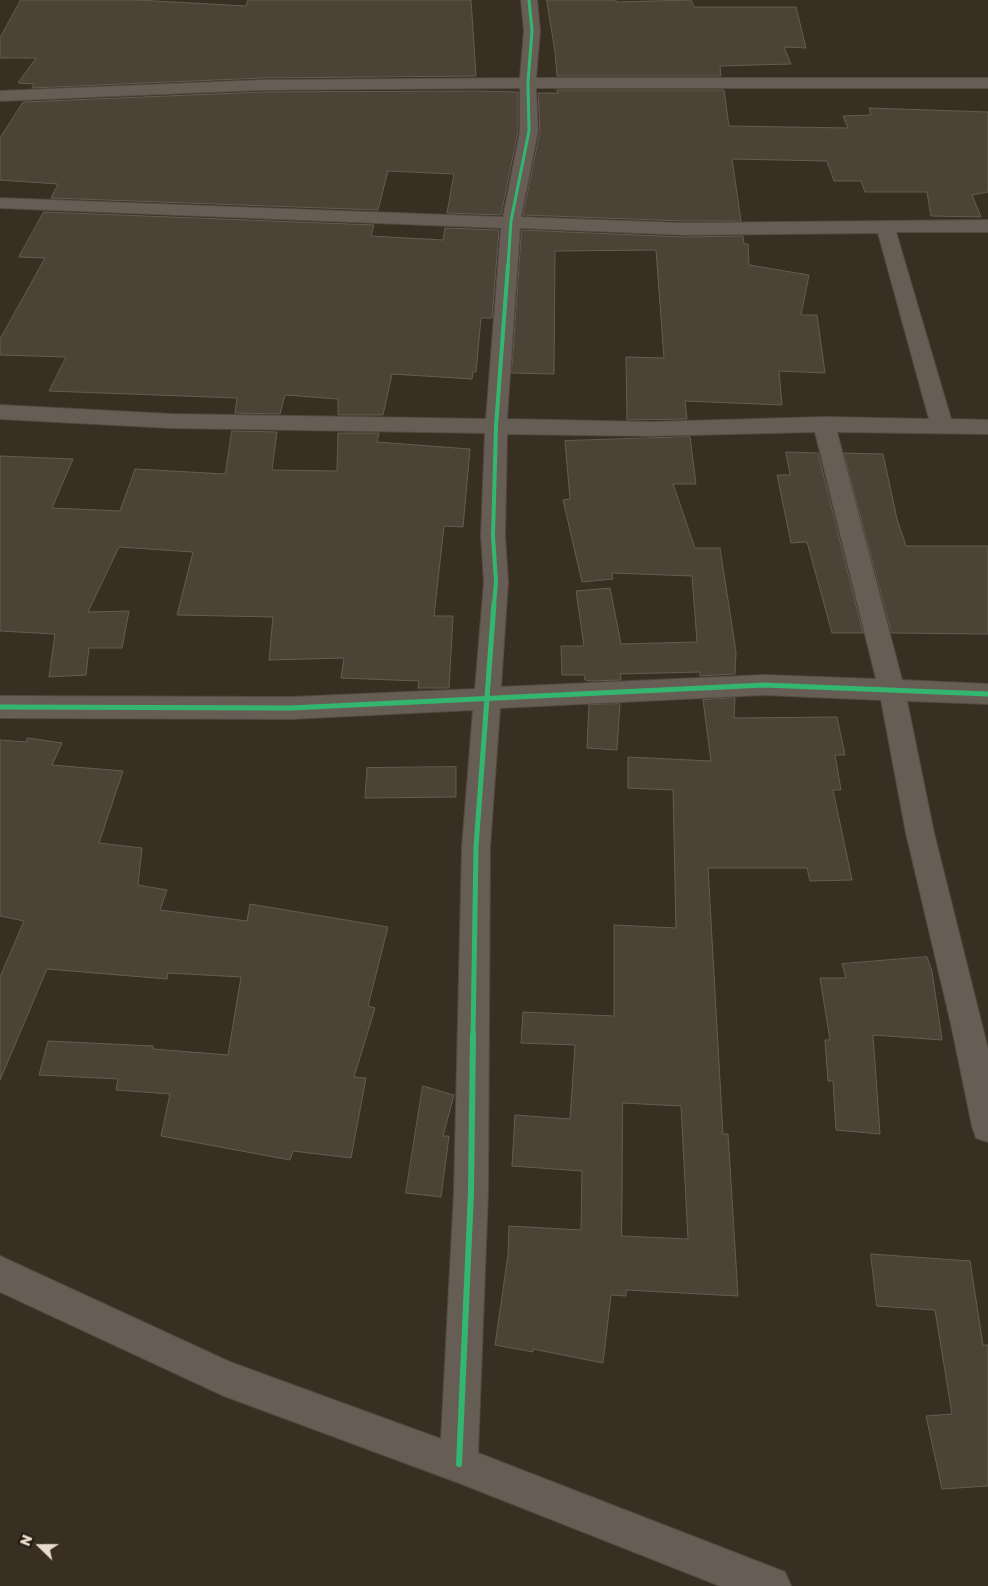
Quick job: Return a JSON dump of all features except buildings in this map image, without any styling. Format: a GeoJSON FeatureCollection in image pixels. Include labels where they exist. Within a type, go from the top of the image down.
{"type":"FeatureCollection","features":[{"type":"Feature","properties":{"kind":"street"},"geometry":{"type":"LineString","coordinates":[[459,1464],[470,1192],[476,847],[489,698],[496,582],[493,536],[496,426],[511,221],[529,131],[528,82],[532,31],[528,0]]}},
{"type":"Feature","properties":{"kind":"street"},"geometry":{"type":"LineString","coordinates":[[0,96],[262,86],[528,82],[988,83]]}},
{"type":"Feature","properties":{"kind":"street"},"geometry":{"type":"LineString","coordinates":[[0,203],[683,229],[988,226]]}},
{"type":"Feature","properties":{"kind":"street"},"geometry":{"type":"LineString","coordinates":[[885,226],[942,425]]}},
{"type":"Feature","properties":{"kind":"street"},"geometry":{"type":"LineString","coordinates":[[0,412],[171,421],[650,429],[824,424],[988,427]]}},
{"type":"Feature","properties":{"kind":"street"},"geometry":{"type":"LineString","coordinates":[[824,424],[892,690],[920,833],[967,1024],[988,1126]]}},
{"type":"Feature","properties":{"kind":"street"},"geometry":{"type":"LineString","coordinates":[[0,707],[291,708],[764,685],[988,694]]}},
{"type":"Feature","properties":{"kind":"street"},"geometry":{"type":"LineString","coordinates":[[0,1274],[224,1378],[459,1464],[771,1586]]}},
{"type":"Feature","properties":{"kind":"cycle path"},"geometry":{"type":"LineString","coordinates":[[459,1464],[471,1192],[476,847],[496,582],[493,536],[496,426],[511,221],[529,131],[528,82],[532,31],[529,0]]}},
{"type":"Feature","properties":{"kind":"cycle path"},"geometry":{"type":"LineString","coordinates":[[0,707],[291,708],[764,685],[988,694]]}}]}
